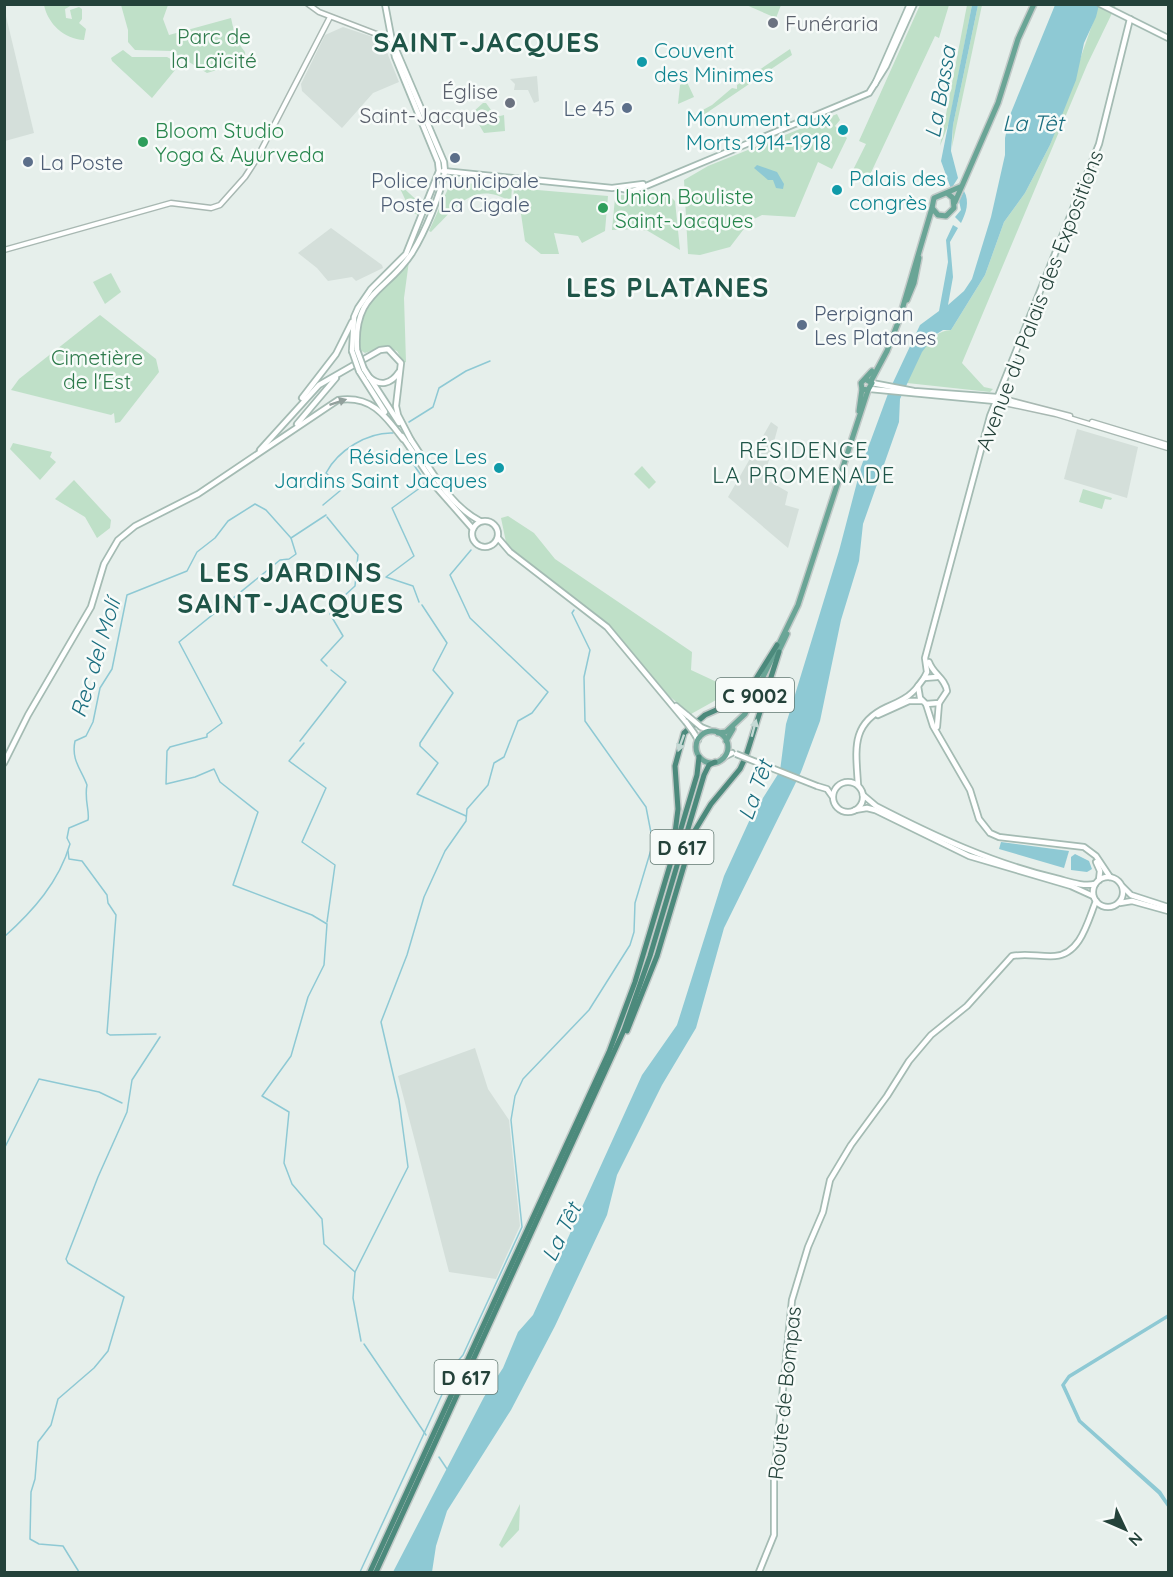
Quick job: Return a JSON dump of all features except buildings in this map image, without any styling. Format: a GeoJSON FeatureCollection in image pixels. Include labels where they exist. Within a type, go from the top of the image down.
{"type":"FeatureCollection","features":[{"type":"Feature","properties":{"kind":"highway"},"geometry":{"type":"LineString","coordinates":[[671,860],[678,809],[676,754],[684,733],[705,716],[732,703],[749,690],[778,648]]}},
{"type":"Feature","properties":{"kind":"highway"},"geometry":{"type":"LineString","coordinates":[[604,1078],[645,990],[694,832],[711,804],[740,769],[746,756],[778,648]]}},
{"type":"Feature","properties":{"kind":"highway","name":"D 617"},"geometry":{"type":"LineString","coordinates":[[370,1572],[609,1052],[635,982],[697,776],[699,757]]}},
{"type":"Feature","properties":{"kind":"highway","name":"D 617"},"geometry":{"type":"LineString","coordinates":[[376,1572],[604,1078],[650,956],[704,776],[709,765],[715,762]]}},
{"type":"Feature","properties":{"kind":"main road"},"geometry":{"type":"LineString","coordinates":[[246,462],[271,440],[290,416],[336,354],[371,289],[402,259],[410,246],[442,171],[395,57],[385,4]]}},
{"type":"Feature","properties":{"kind":"main road"},"geometry":{"type":"LineString","coordinates":[[442,171],[632,191],[869,93],[912,4]]}},
{"type":"Feature","properties":{"kind":"main road"},"geometry":{"type":"LineString","coordinates":[[928,225],[938,215],[950,214],[954,208],[954,202],[998,103],[1018,39],[1034,4]]}},
{"type":"Feature","properties":{"kind":"main road"},"geometry":{"type":"LineString","coordinates":[[1100,4],[1168,38]]}},
{"type":"Feature","properties":{"kind":"main road","name":"Avenue du Palais des Expositions"},"geometry":{"type":"LineString","coordinates":[[924,678],[927,651],[984,435],[996,399],[1102,136],[1130,19]]}},
{"type":"Feature","properties":{"kind":"main road"},"geometry":{"type":"LineString","coordinates":[[392,41],[442,159],[442,171],[411,254]]}},
{"type":"Feature","properties":{"kind":"main road"},"geometry":{"type":"LineString","coordinates":[[436,157],[449,159]]}},
{"type":"Feature","properties":{"kind":"main road"},"geometry":{"type":"LineString","coordinates":[[961,186],[936,195],[932,201],[928,225],[901,311],[890,342],[868,385],[950,396],[996,399]]}},
{"type":"Feature","properties":{"kind":"main road"},"geometry":{"type":"LineString","coordinates":[[946,193],[954,202]]}},
{"type":"Feature","properties":{"kind":"main road"},"geometry":{"type":"LineString","coordinates":[[355,350],[358,324],[367,301],[411,254],[427,212],[426,206]]}},
{"type":"Feature","properties":{"kind":"main road"},"geometry":{"type":"LineString","coordinates":[[932,208],[938,215]]}},
{"type":"Feature","properties":{"kind":"main road"},"geometry":{"type":"LineString","coordinates":[[354,317],[355,350],[361,370],[404,439],[437,488],[473,529],[476,543],[510,552]]}},
{"type":"Feature","properties":{"kind":"main road"},"geometry":{"type":"LineString","coordinates":[[290,416],[313,390],[347,368],[380,350],[387,349],[397,357],[401,370],[396,406],[398,415],[411,440]]}},
{"type":"Feature","properties":{"kind":"main road"},"geometry":{"type":"LineString","coordinates":[[289,432],[323,390],[347,368]]}},
{"type":"Feature","properties":{"kind":"main road"},"geometry":{"type":"LineString","coordinates":[[361,370],[380,383],[394,380],[401,370]]}},
{"type":"Feature","properties":{"kind":"main road"},"geometry":{"type":"LineString","coordinates":[[361,370],[451,497],[471,517],[480,521],[489,521],[496,526],[498,538],[510,552],[607,627],[687,719],[698,740]]}},
{"type":"Feature","properties":{"kind":"main road","name":"C 9002"},"geometry":{"type":"LineString","coordinates":[[718,733],[726,732],[745,714],[807,589],[868,385]]}},
{"type":"Feature","properties":{"kind":"main road"},"geometry":{"type":"LineString","coordinates":[[4,763],[28,715],[87,613],[108,555],[118,540],[135,526],[198,494],[324,407],[338,400],[351,398],[373,404],[404,439]]}},
{"type":"Feature","properties":{"kind":"main road"},"geometry":{"type":"LineString","coordinates":[[473,529],[480,521]]}},
{"type":"Feature","properties":{"kind":"main road"},"geometry":{"type":"LineString","coordinates":[[490,546],[498,538]]}},
{"type":"Feature","properties":{"kind":"main road","name":"C 9002"},"geometry":{"type":"LineString","coordinates":[[727,744],[752,707],[778,648]]}},
{"type":"Feature","properties":{"kind":"main road"},"geometry":{"type":"LineString","coordinates":[[927,651],[930,666],[947,688],[945,698],[939,703],[936,718],[938,734]]}},
{"type":"Feature","properties":{"kind":"main road"},"geometry":{"type":"LineString","coordinates":[[937,677],[924,678],[911,694],[870,718],[860,729],[857,736],[858,785],[863,795],[894,815],[976,854],[1083,885],[1110,877]]}},
{"type":"Feature","properties":{"kind":"main road"},"geometry":{"type":"LineString","coordinates":[[918,686],[918,694],[970,790],[979,819],[990,833],[999,837],[1077,846],[1090,851],[1110,877],[1119,882],[1131,895],[1168,909]]}},
{"type":"Feature","properties":{"kind":"main road"},"geometry":{"type":"LineString","coordinates":[[870,718],[909,701],[939,703]]}},
{"type":"Feature","properties":{"kind":"main road"},"geometry":{"type":"LineString","coordinates":[[687,719],[718,733],[734,754],[826,789],[832,796],[834,805],[840,811],[867,808],[875,810],[969,856],[1071,886],[1102,906],[1110,907],[1129,901],[1168,909]]}},
{"type":"Feature","properties":{"kind":"main road"},"geometry":{"type":"LineString","coordinates":[[711,731],[703,734],[698,740],[696,748],[699,757],[706,762],[715,762],[734,754]]}},
{"type":"Feature","properties":{"kind":"main road"},"geometry":{"type":"LineString","coordinates":[[724,757],[727,744]]}},
{"type":"Feature","properties":{"kind":"main road"},"geometry":{"type":"LineString","coordinates":[[826,789],[847,781],[853,776],[858,764]]}},
{"type":"Feature","properties":{"kind":"main road"},"geometry":{"type":"LineString","coordinates":[[847,781],[858,785]]}},
{"type":"Feature","properties":{"kind":"main road"},"geometry":{"type":"LineString","coordinates":[[832,796],[837,786]]}},
{"type":"Feature","properties":{"kind":"main road"},"geometry":{"type":"LineString","coordinates":[[855,810],[861,804],[863,795]]}},
{"type":"Feature","properties":{"kind":"main road"},"geometry":{"type":"LineString","coordinates":[[1063,845],[1083,850],[1094,858],[1100,871],[1091,913]]}},
{"type":"Feature","properties":{"kind":"main road"},"geometry":{"type":"LineString","coordinates":[[1117,904],[1123,897],[1123,887]]}},
{"type":"Feature","properties":{"kind":"main road"},"geometry":{"type":"LineString","coordinates":[[1091,913],[1102,906]]}},
{"type":"Feature","properties":{"kind":"main road","name":"Route de Bompas"},"geometry":{"type":"LineString","coordinates":[[759,1572],[769,1554],[774,1534],[774,1477],[792,1300],[808,1247],[824,1212],[830,1180],[846,1151],[888,1096],[909,1061],[944,1022],[967,1006],[1009,958],[1031,953],[1055,956],[1071,950],[1079,941],[1091,913]]}},
{"type":"Feature","properties":{"kind":"street"},"geometry":{"type":"LineString","coordinates":[[308,4],[330,17],[392,41]]}},
{"type":"Feature","properties":{"kind":"street"},"geometry":{"type":"LineString","coordinates":[[4,250],[171,203],[211,208],[220,206],[256,160],[330,17]]}},
{"type":"Feature","properties":{"kind":"street"},"geometry":{"type":"LineString","coordinates":[[996,399],[1168,447]]}},
{"type":"Feature","properties":{"kind":"shaded area"},"geometry":{"type":"Polygon","coordinates":[[[5,12],[34,133],[4,141],[5,12]]]}},
{"type":"Feature","properties":{"kind":"shaded area"},"geometry":{"type":"Polygon","coordinates":[[[343,27],[382,40],[399,82],[373,93],[342,128],[302,91],[301,84],[325,35],[343,27]]]}},
{"type":"Feature","properties":{"kind":"shaded area"},"geometry":{"type":"Polygon","coordinates":[[[537,76],[539,101],[534,103],[528,90],[514,90],[515,84],[510,79],[537,76]]]}},
{"type":"Feature","properties":{"kind":"shaded area"},"geometry":{"type":"Polygon","coordinates":[[[331,228],[383,268],[356,281],[352,277],[328,281],[317,268],[298,253],[331,228]]]}},
{"type":"Feature","properties":{"kind":"shaded area"},"geometry":{"type":"Polygon","coordinates":[[[771,422],[778,427],[764,478],[788,492],[785,505],[799,509],[788,548],[728,497],[771,422]]]}},
{"type":"Feature","properties":{"kind":"shaded area"},"geometry":{"type":"Polygon","coordinates":[[[1077,429],[1138,447],[1127,498],[1064,479],[1077,429]]]}},
{"type":"Feature","properties":{"kind":"shaded area"},"geometry":{"type":"Polygon","coordinates":[[[475,1048],[488,1089],[509,1120],[520,1226],[496,1279],[449,1272],[398,1076],[475,1048]]]}},
{"type":"Feature","properties":{"kind":"green space"},"geometry":{"type":"Polygon","coordinates":[[[744,4],[781,4],[781,5],[776,18],[744,4]]]}},
{"type":"Feature","properties":{"kind":"green space"},"geometry":{"type":"Polygon","coordinates":[[[44,5],[72,5],[65,9],[66,18],[72,19],[70,10],[79,7],[82,9],[82,19],[79,23],[86,29],[84,40],[70,37],[58,29],[49,18],[44,5]]]}},
{"type":"Feature","properties":{"kind":"green space","name":"Parc de la Laïcité"},"geometry":{"type":"Polygon","coordinates":[[[121,5],[168,5],[163,19],[169,35],[231,18],[236,40],[245,52],[246,61],[207,73],[171,51],[135,50],[128,42],[128,30],[121,5]]]}},
{"type":"Feature","properties":{"kind":"green space"},"geometry":{"type":"Polygon","coordinates":[[[920,5],[949,5],[939,38],[935,36],[868,179],[852,172],[866,144],[859,141],[920,5]]]}},
{"type":"Feature","properties":{"kind":"green space"},"geometry":{"type":"Polygon","coordinates":[[[967,5],[972,5],[949,123],[940,146],[967,5]]]}},
{"type":"Feature","properties":{"kind":"green space"},"geometry":{"type":"Polygon","coordinates":[[[978,5],[982,5],[952,147],[953,125],[978,5]]]}},
{"type":"Feature","properties":{"kind":"green space"},"geometry":{"type":"Polygon","coordinates":[[[1099,5],[1116,5],[1087,65],[962,363],[984,387],[993,389],[990,392],[907,383],[923,349],[935,336],[951,330],[985,275],[1004,222],[1025,193],[1050,145],[1099,5]]]}},
{"type":"Feature","properties":{"kind":"green space"},"geometry":{"type":"Polygon","coordinates":[[[790,49],[792,55],[699,118],[689,121],[688,118],[712,105],[732,88],[737,89],[737,85],[790,49]]]}},
{"type":"Feature","properties":{"kind":"green space","name":"Parc de la Laïcité"},"geometry":{"type":"Polygon","coordinates":[[[123,50],[132,57],[167,57],[180,64],[152,98],[112,61],[111,58],[123,50]]]}},
{"type":"Feature","properties":{"kind":"green space"},"geometry":{"type":"Polygon","coordinates":[[[687,82],[694,97],[678,104],[680,85],[687,82]]]}},
{"type":"Feature","properties":{"kind":"green space"},"geometry":{"type":"Polygon","coordinates":[[[486,103],[496,117],[504,115],[505,131],[484,133],[472,113],[486,103]]]}},
{"type":"Feature","properties":{"kind":"green space"},"geometry":{"type":"Polygon","coordinates":[[[837,114],[840,120],[835,126],[847,138],[832,169],[818,162],[795,217],[762,215],[750,221],[730,247],[700,255],[688,254],[684,180],[708,166],[837,114]]]}},
{"type":"Feature","properties":{"kind":"green space"},"geometry":{"type":"Polygon","coordinates":[[[397,182],[422,205],[418,215],[411,212],[397,182]]]}},
{"type":"Feature","properties":{"kind":"green space"},"geometry":{"type":"Polygon","coordinates":[[[451,182],[512,187],[511,202],[486,193],[476,195],[458,205],[431,232],[429,231],[451,182]]]}},
{"type":"Feature","properties":{"kind":"green space"},"geometry":{"type":"Polygon","coordinates":[[[514,188],[608,196],[605,231],[582,243],[578,236],[554,233],[559,254],[541,254],[525,241],[521,214],[513,203],[514,188]]]}},
{"type":"Feature","properties":{"kind":"green space"},"geometry":{"type":"Polygon","coordinates":[[[618,195],[670,196],[675,201],[680,250],[648,231],[612,230],[615,198],[618,195]]]}},
{"type":"Feature","properties":{"kind":"green space"},"geometry":{"type":"Polygon","coordinates":[[[409,261],[404,298],[406,362],[404,363],[397,351],[384,346],[365,353],[360,350],[358,336],[360,323],[372,300],[409,261]]]}},
{"type":"Feature","properties":{"kind":"green space"},"geometry":{"type":"Polygon","coordinates":[[[111,273],[121,292],[105,304],[93,282],[111,273]]]}},
{"type":"Feature","properties":{"kind":"green space","name":"Cimetière de l'Est"},"geometry":{"type":"Polygon","coordinates":[[[100,315],[156,359],[159,372],[120,422],[115,423],[114,413],[111,415],[11,390],[19,379],[100,315]]]}},
{"type":"Feature","properties":{"kind":"green space"},"geometry":{"type":"Polygon","coordinates":[[[13,443],[52,452],[50,457],[56,462],[40,480],[10,449],[13,443]]]}},
{"type":"Feature","properties":{"kind":"green space"},"geometry":{"type":"Polygon","coordinates":[[[642,466],[656,482],[649,489],[634,474],[642,466]]]}},
{"type":"Feature","properties":{"kind":"green space"},"geometry":{"type":"Polygon","coordinates":[[[74,480],[111,520],[110,528],[97,538],[85,517],[55,499],[74,480]]]}},
{"type":"Feature","properties":{"kind":"green space"},"geometry":{"type":"Polygon","coordinates":[[[1083,489],[1112,498],[1111,500],[1105,499],[1102,509],[1079,502],[1083,489]]]}},
{"type":"Feature","properties":{"kind":"green space"},"geometry":{"type":"Polygon","coordinates":[[[508,516],[534,533],[555,559],[692,652],[691,670],[734,690],[691,714],[669,696],[609,624],[507,547],[501,518],[508,516]]]}},
{"type":"Feature","properties":{"kind":"green space"},"geometry":{"type":"Polygon","coordinates":[[[520,1504],[519,1530],[502,1548],[499,1545],[520,1504]]]}},
{"type":"Feature","properties":{"kind":"water"},"geometry":{"type":"Polygon","coordinates":[[[972,5],[978,5],[953,125],[951,151],[958,178],[951,189],[941,161],[972,5]]]}},
{"type":"Feature","properties":{"kind":"water","name":"La Têt"},"geometry":{"type":"Polygon","coordinates":[[[1055,5],[1099,5],[1084,43],[1076,80],[1050,145],[1025,193],[1004,222],[985,275],[951,330],[943,330],[935,335],[922,352],[900,399],[899,422],[863,524],[859,561],[841,620],[820,721],[801,772],[724,928],[696,1028],[662,1085],[617,1175],[607,1215],[555,1326],[511,1410],[447,1511],[436,1546],[432,1572],[393,1572],[484,1397],[503,1368],[518,1332],[533,1315],[642,1075],[677,1025],[724,876],[751,817],[780,771],[786,724],[839,551],[861,467],[889,391],[920,325],[939,311],[948,262],[946,240],[953,225],[958,228],[950,242],[953,277],[948,305],[964,291],[972,279],[991,217],[1005,155],[1005,138],[1010,115],[1055,5]]]}},
{"type":"Feature","properties":{"kind":"water"},"geometry":{"type":"Polygon","coordinates":[[[757,165],[777,172],[784,184],[783,189],[776,188],[773,180],[768,180],[754,168],[757,165]]]}},
{"type":"Feature","properties":{"kind":"water"},"geometry":{"type":"Polygon","coordinates":[[[964,191],[967,203],[961,223],[955,217],[961,210],[959,201],[964,191]]]}},
{"type":"Feature","properties":{"kind":"water"},"geometry":{"type":"Polygon","coordinates":[[[1001,842],[1069,851],[1064,868],[999,849],[1001,842]]]}},
{"type":"Feature","properties":{"kind":"water"},"geometry":{"type":"Polygon","coordinates":[[[1075,854],[1089,861],[1092,869],[1087,872],[1071,870],[1071,857],[1075,854]]]}},
{"type":"Feature","properties":{"kind":"water"},"geometry":{"type":"Polygon","coordinates":[[[1168,1314],[1168,1318],[1070,1378],[1065,1385],[1081,1420],[1161,1491],[1168,1502],[1168,1508],[1158,1494],[1078,1422],[1061,1385],[1068,1375],[1168,1314]]]}},
{"type":"Feature","properties":{"kind":"waterway","name":"Rec del Molí"},"geometry":{"type":"LineString","coordinates":[[409,422],[433,407],[439,388],[466,371],[490,361]]}},
{"type":"Feature","properties":{"kind":"waterway","name":"Rec del Molí"},"geometry":{"type":"LineString","coordinates":[[323,505],[341,490],[341,487],[326,473],[338,457],[364,439],[383,433],[393,433]]}},
{"type":"Feature","properties":{"kind":"waterway"},"geometry":{"type":"LineString","coordinates":[[409,458],[425,481],[424,485],[392,508],[414,556],[386,577],[413,586],[419,602]]}},
{"type":"Feature","properties":{"kind":"waterway","name":"Rec del Molí"},"geometry":{"type":"LineString","coordinates":[[4,937],[35,906],[52,883],[70,844],[67,838],[69,828],[88,820],[87,785],[75,759],[75,741],[86,736],[93,722],[100,688],[112,669],[127,595],[187,571],[197,552],[215,538],[228,521],[255,504],[266,510],[291,538],[326,515]]}},
{"type":"Feature","properties":{"kind":"waterway"},"geometry":{"type":"LineString","coordinates":[[327,517],[358,555],[355,586],[343,597],[345,605],[330,614],[343,636],[321,660],[327,666]]}},
{"type":"Feature","properties":{"kind":"waterway"},"geometry":{"type":"LineString","coordinates":[[291,538],[296,554],[289,559],[280,560],[179,642],[222,723],[207,734],[207,737],[170,747],[167,751],[166,784],[195,777],[214,769],[220,782],[258,812],[233,885],[312,915],[327,924],[324,965],[308,997],[291,1056],[262,1096],[289,1112],[284,1163],[292,1184],[322,1219],[324,1244],[355,1272]]}},
{"type":"Feature","properties":{"kind":"waterway"},"geometry":{"type":"LineString","coordinates":[[361,1341],[353,1298],[355,1272],[408,1167],[399,1100],[381,1022],[407,955],[424,897],[445,851],[466,821],[467,809],[488,785],[494,763],[504,757],[518,721],[532,713],[548,692],[470,618],[450,575],[471,550]]}},
{"type":"Feature","properties":{"kind":"waterway"},"geometry":{"type":"LineString","coordinates":[[422,605],[447,643],[433,670],[453,693],[420,743],[420,746],[438,763],[417,794],[466,816]]}},
{"type":"Feature","properties":{"kind":"waterway"},"geometry":{"type":"LineString","coordinates":[[360,1572],[522,1227],[511,1120],[515,1096],[523,1079],[589,1010],[630,945],[634,932],[635,903],[653,843],[646,807],[585,721],[584,677],[590,650],[572,613],[574,610]]}},
{"type":"Feature","properties":{"kind":"waterway"},"geometry":{"type":"LineString","coordinates":[[300,741],[346,682],[331,670]]}},
{"type":"Feature","properties":{"kind":"waterway"},"geometry":{"type":"LineString","coordinates":[[304,743],[289,761],[326,788],[302,842],[335,865],[327,922]]}},
{"type":"Feature","properties":{"kind":"waterway"},"geometry":{"type":"LineString","coordinates":[[68,851],[69,859],[82,861],[107,895],[108,903],[116,915],[107,1033],[110,1035],[156,1034]]}},
{"type":"Feature","properties":{"kind":"waterway"},"geometry":{"type":"LineString","coordinates":[[79,1572],[63,1546],[39,1544],[30,1539],[31,1492],[35,1479],[38,1442],[51,1425],[58,1399],[94,1368],[108,1351],[124,1297],[68,1263],[66,1259],[98,1177],[127,1112],[132,1080],[160,1037]]}},
{"type":"Feature","properties":{"kind":"waterway"},"geometry":{"type":"LineString","coordinates":[[4,1149],[39,1079],[99,1092],[122,1103]]}},
{"type":"Feature","properties":{"kind":"waterway"},"geometry":{"type":"LineString","coordinates":[[364,1344],[426,1435]]}},
{"type":"Feature","properties":{"kind":"waterway"},"geometry":{"type":"LineString","coordinates":[[439,1457],[447,1469]]}},
{"type":"Feature","properties":{"kind":"place","name":"Funéraria"},"geometry":{"type":"Point","coordinates":[773,23]}},
{"type":"Feature","properties":{"kind":"place","name":"Couvent des Minimes"},"geometry":{"type":"Point","coordinates":[642,62]}},
{"type":"Feature","properties":{"kind":"place","name":"Église Saint-Jacques"},"geometry":{"type":"Point","coordinates":[510,103]}},
{"type":"Feature","properties":{"kind":"place","name":"Le 45"},"geometry":{"type":"Point","coordinates":[627,108]}},
{"type":"Feature","properties":{"kind":"place","name":"Monument aux Morts 1914-1918"},"geometry":{"type":"Point","coordinates":[843,130]}},
{"type":"Feature","properties":{"kind":"place","name":"Bloom Studio Yoga & Ayurveda"},"geometry":{"type":"Point","coordinates":[143,142]}},
{"type":"Feature","properties":{"kind":"place","name":"Police municipale Poste La Cigale"},"geometry":{"type":"Point","coordinates":[455,158]}},
{"type":"Feature","properties":{"kind":"place","name":"La Poste"},"geometry":{"type":"Point","coordinates":[28,162]}},
{"type":"Feature","properties":{"kind":"place","name":"Palais des congrès"},"geometry":{"type":"Point","coordinates":[837,190]}},
{"type":"Feature","properties":{"kind":"place","name":"Union Bouliste Saint-Jacques"},"geometry":{"type":"Point","coordinates":[603,208]}},
{"type":"Feature","properties":{"kind":"place","name":"Perpignan Les Platanes"},"geometry":{"type":"Point","coordinates":[802,325]}},
{"type":"Feature","properties":{"kind":"place","name":"Résidence Les Jardins Saint Jacques"},"geometry":{"type":"Point","coordinates":[499,468]}},
{"type":"Feature","properties":{"kind":"district","name":"SAINT-JACQUES"},"geometry":{"type":"Point","coordinates":[487,42]}},
{"type":"Feature","properties":{"kind":"district","name":"LES PLATANES"},"geometry":{"type":"Point","coordinates":[668,287]}},
{"type":"Feature","properties":{"kind":"district","name":"RÉSIDENCE LA PROMENADE"},"geometry":{"type":"Point","coordinates":[804,462]}},
{"type":"Feature","properties":{"kind":"district","name":"LES JARDINS SAINT-JACQUES"},"geometry":{"type":"Point","coordinates":[291,588]}},
{"type":"Feature","properties":{"kind":"water label","name":"La Bassa"},"geometry":{"type":"Point","coordinates":[940,92]}}]}
